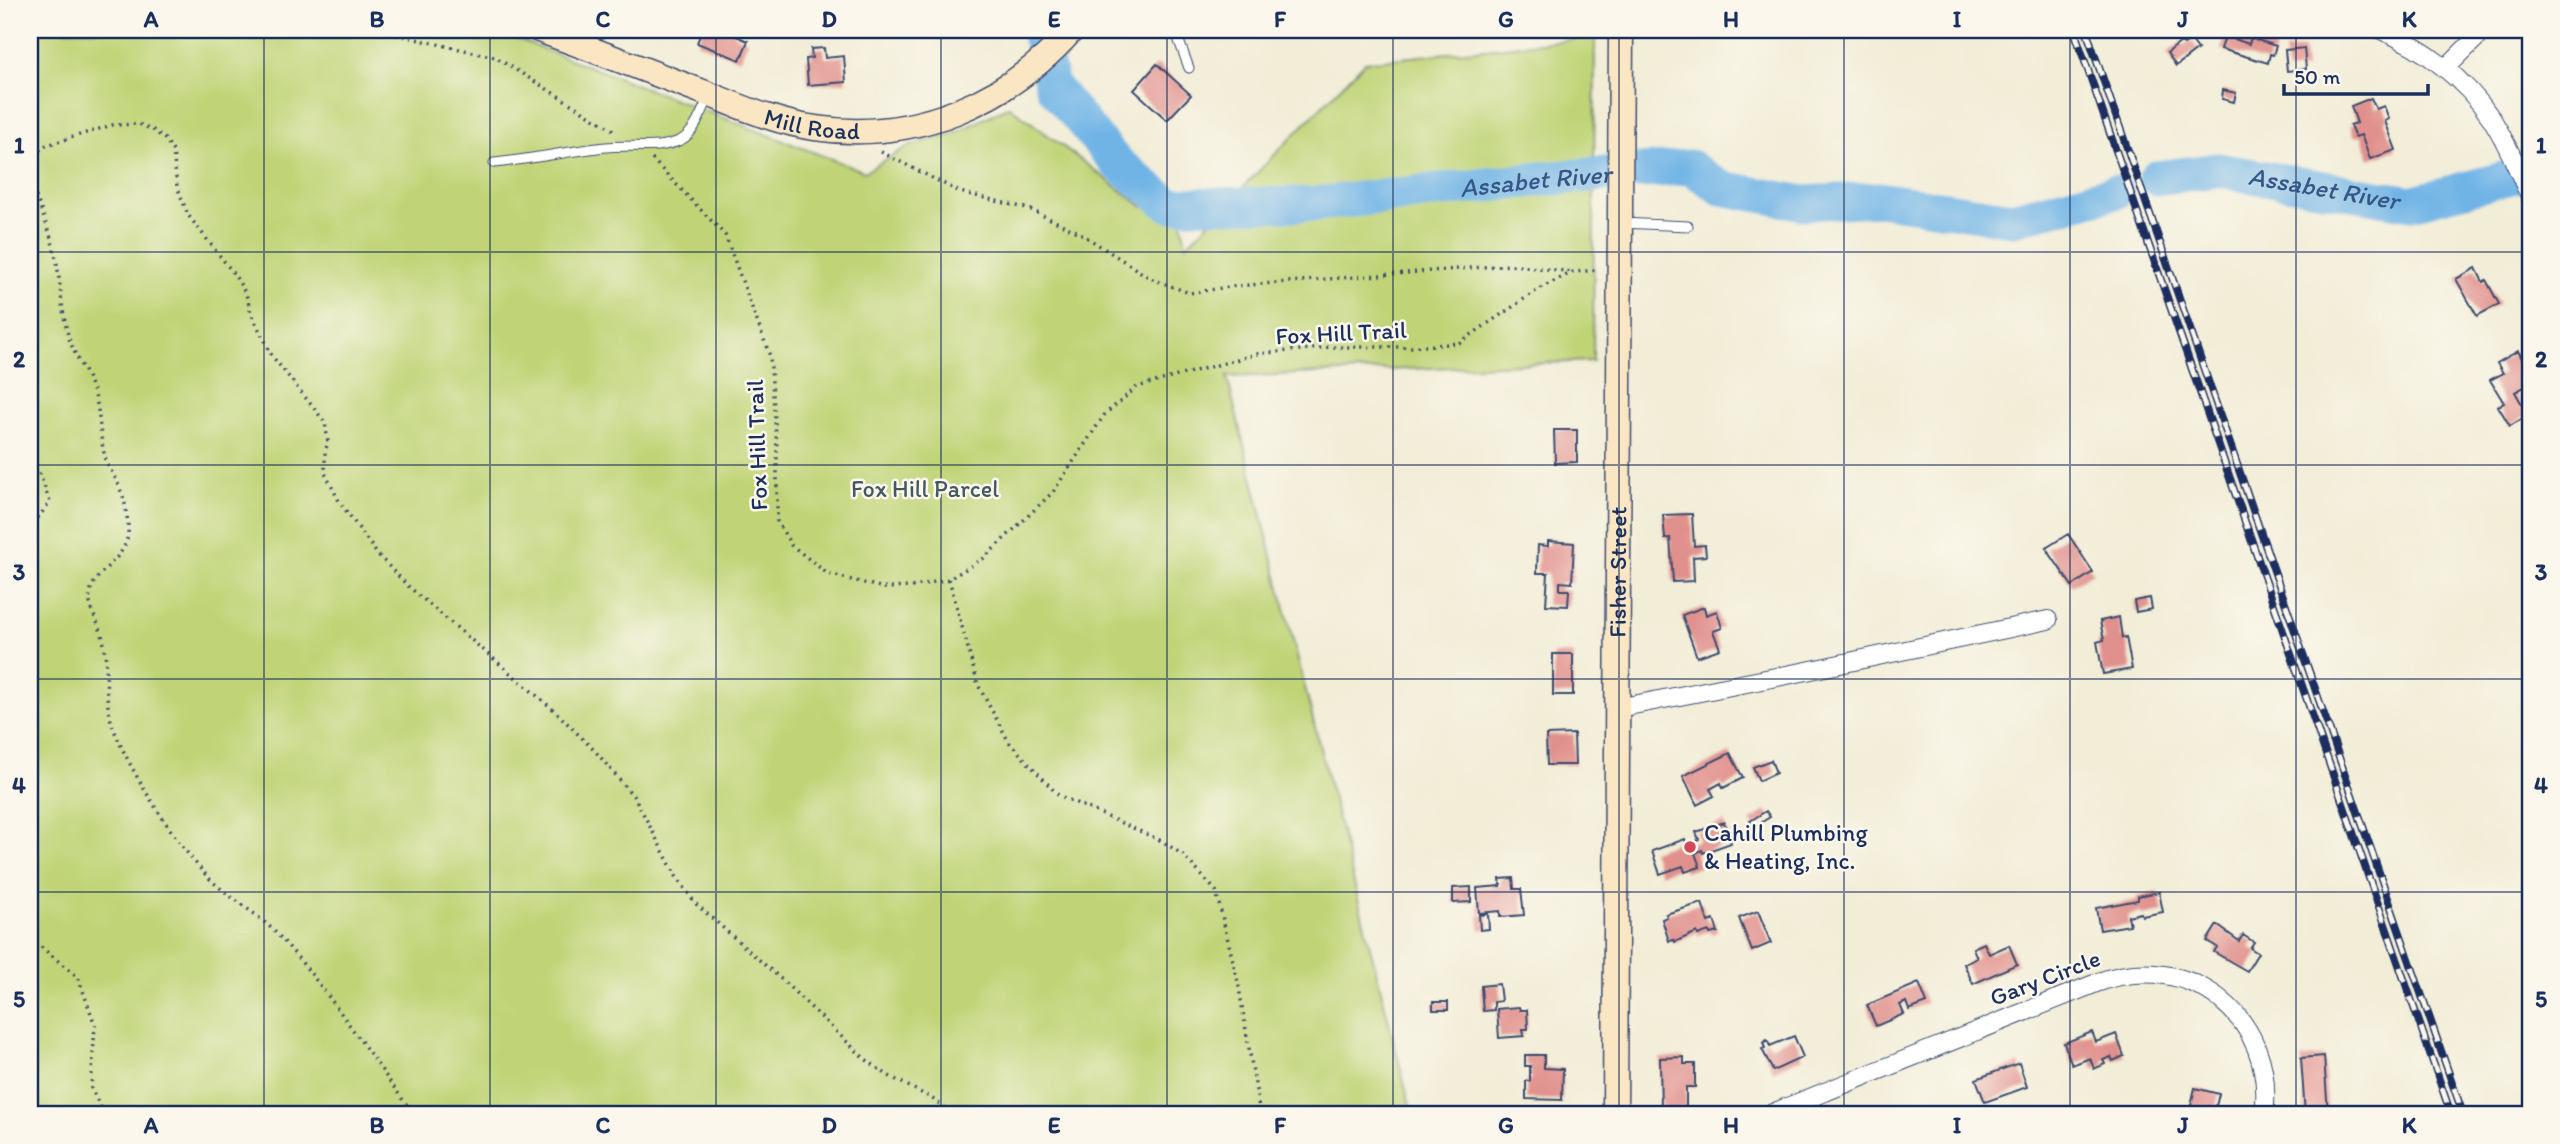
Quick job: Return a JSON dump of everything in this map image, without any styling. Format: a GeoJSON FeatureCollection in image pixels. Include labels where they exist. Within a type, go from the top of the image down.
{"type":"FeatureCollection","features":[{"type":"Feature","properties":{"kind":"main road","name":"Mill Road"},"geometry":{"type":"LineString","coordinates":[[539,30],[765,115],[812,128],[871,131],[901,128],[939,118],[985,100],[1034,68],[1072,30]]}},
{"type":"Feature","properties":{"kind":"main road","name":"Fisher Street"},"geometry":{"type":"LineString","coordinates":[[1615,1114],[1622,30]]}},
{"type":"Feature","properties":{"kind":"street"},"geometry":{"type":"LineString","coordinates":[[2381,30],[2423,50],[2490,116],[2530,195]]}},
{"type":"Feature","properties":{"kind":"street"},"geometry":{"type":"LineString","coordinates":[[2445,69],[2484,30]]}},
{"type":"Feature","properties":{"kind":"street"},"geometry":{"type":"LineString","coordinates":[[1618,708],[2048,620]]}},
{"type":"Feature","properties":{"kind":"street","name":"Gary Circle"},"geometry":{"type":"LineString","coordinates":[[1770,1114],[2099,982],[2124,974],[2142,973],[2168,975],[2193,983],[2217,996],[2236,1014],[2251,1036],[2261,1061],[2266,1087],[2264,1114]]}},
{"type":"Feature","properties":{"kind":"lane"},"geometry":{"type":"LineString","coordinates":[[1175,30],[1189,68]]}},
{"type":"Feature","properties":{"kind":"lane"},"geometry":{"type":"LineString","coordinates":[[494,163],[608,147],[661,146],[682,139],[693,130],[710,94]]}},
{"type":"Feature","properties":{"kind":"lane"},"geometry":{"type":"LineString","coordinates":[[1619,223],[1688,226]]}},
{"type":"Feature","properties":{"kind":"path","name":"Fox Hill Trail"},"geometry":{"type":"LineString","coordinates":[[376,30],[495,57],[639,146],[725,234],[770,356],[777,448],[777,521],[791,545],[828,574],[884,588],[911,587],[949,579],[984,558],[1053,492],[1105,414],[1137,387],[1257,354],[1332,347],[1411,347],[1458,343],[1542,287],[1573,272],[1619,268]]}},
{"type":"Feature","properties":{"kind":"path"},"geometry":{"type":"LineString","coordinates":[[412,1112],[321,987],[279,936],[211,881],[194,859],[161,814],[128,761],[111,722],[104,641],[90,606],[90,597],[96,581],[118,559],[126,544],[129,527],[121,489],[104,452],[94,393],[70,341],[63,314],[56,258],[31,182],[32,158],[44,146],[112,125],[139,124],[166,139],[173,150],[177,186],[188,215],[234,274],[272,356],[325,422],[328,442],[325,473],[339,501],[378,555],[409,587],[555,711],[596,752],[635,798],[676,876],[696,904],[781,979],[864,1058],[887,1075],[931,1098],[954,1114]]}},
{"type":"Feature","properties":{"kind":"path"},"geometry":{"type":"LineString","coordinates":[[878,151],[960,192],[1029,209],[1080,233],[1150,278],[1189,293],[1236,286],[1510,265],[1573,272]]}},
{"type":"Feature","properties":{"kind":"path"},"geometry":{"type":"LineString","coordinates":[[30,463],[38,472],[50,502],[30,525]]}},
{"type":"Feature","properties":{"kind":"path"},"geometry":{"type":"LineString","coordinates":[[949,579],[978,685],[1009,742],[1058,795],[1162,841],[1183,855],[1216,891],[1238,982],[1260,1114]]}},
{"type":"Feature","properties":{"kind":"path"},"geometry":{"type":"LineString","coordinates":[[30,938],[78,977],[95,1026],[91,1088],[104,1114]]}},
{"type":"Feature","properties":{"kind":"green space","name":"Fox Hill Parcel"},"geometry":{"type":"Polygon","coordinates":[[[30,30],[494,30],[865,172],[911,145],[954,134],[1009,106],[1142,206],[1180,211],[1186,246],[1365,62],[1595,37],[1593,361],[1227,377],[1412,1114],[30,1114],[30,30]]]}},
{"type":"Feature","properties":{"kind":"building"},"geometry":{"type":"Polygon","coordinates":[[[702,30],[736,30],[734,35],[748,41],[740,60],[697,43],[702,30]]]}},
{"type":"Feature","properties":{"kind":"building"},"geometry":{"type":"Polygon","coordinates":[[[2225,36],[2249,44],[2251,38],[2276,46],[2268,63],[2221,49],[2225,36]]]}},
{"type":"Feature","properties":{"kind":"building"},"geometry":{"type":"Polygon","coordinates":[[[2191,40],[2198,49],[2176,66],[2167,53],[2181,42],[2184,45],[2191,40]]]}},
{"type":"Feature","properties":{"kind":"building"},"geometry":{"type":"Polygon","coordinates":[[[824,48],[825,58],[844,56],[846,82],[808,85],[806,59],[812,58],[811,49],[824,48]]]}},
{"type":"Feature","properties":{"kind":"building"},"geometry":{"type":"Polygon","coordinates":[[[2304,48],[2306,69],[2287,71],[2285,50],[2304,48]]]}},
{"type":"Feature","properties":{"kind":"building"},"geometry":{"type":"Polygon","coordinates":[[[1157,64],[1191,95],[1167,120],[1134,90],[1157,64]]]}},
{"type":"Feature","properties":{"kind":"building"},"geometry":{"type":"Polygon","coordinates":[[[2223,90],[2236,93],[2234,102],[2222,99],[2223,90]]]}},
{"type":"Feature","properties":{"kind":"building"},"geometry":{"type":"Polygon","coordinates":[[[2371,98],[2376,109],[2384,106],[2389,119],[2385,121],[2396,150],[2370,159],[2361,135],[2355,137],[2350,125],[2357,123],[2351,106],[2371,98]]]}},
{"type":"Feature","properties":{"kind":"building"},"geometry":{"type":"Polygon","coordinates":[[[2476,268],[2499,304],[2477,316],[2456,279],[2476,268]]]}},
{"type":"Feature","properties":{"kind":"building"},"geometry":{"type":"Polygon","coordinates":[[[2518,351],[2530,373],[2530,384],[2515,392],[2528,415],[2510,426],[2498,406],[2504,403],[2490,380],[2503,373],[2497,363],[2518,351]]]}},
{"type":"Feature","properties":{"kind":"building"},"geometry":{"type":"Polygon","coordinates":[[[1554,430],[1577,430],[1577,462],[1555,463],[1554,430]]]}},
{"type":"Feature","properties":{"kind":"building"},"geometry":{"type":"Polygon","coordinates":[[[1692,514],[1694,546],[1705,545],[1706,556],[1693,557],[1694,581],[1673,582],[1670,538],[1665,539],[1663,515],[1692,514]]]}},
{"type":"Feature","properties":{"kind":"building"},"geometry":{"type":"Polygon","coordinates":[[[2068,534],[2093,572],[2072,586],[2046,548],[2068,534]]]}},
{"type":"Feature","properties":{"kind":"building"},"geometry":{"type":"Polygon","coordinates":[[[1548,541],[1574,543],[1572,583],[1560,582],[1560,590],[1569,590],[1568,606],[1546,605],[1548,573],[1537,573],[1538,545],[1548,546],[1548,541]]]}},
{"type":"Feature","properties":{"kind":"building"},"geometry":{"type":"Polygon","coordinates":[[[2150,598],[2152,609],[2136,612],[2134,601],[2150,598]]]}},
{"type":"Feature","properties":{"kind":"building"},"geometry":{"type":"Polygon","coordinates":[[[1704,607],[1706,615],[1717,611],[1722,628],[1713,631],[1720,649],[1697,657],[1682,615],[1704,607]]]}},
{"type":"Feature","properties":{"kind":"building"},"geometry":{"type":"Polygon","coordinates":[[[2119,617],[2122,638],[2126,637],[2132,669],[2103,674],[2097,642],[2104,640],[2100,621],[2119,617]]]}},
{"type":"Feature","properties":{"kind":"building"},"geometry":{"type":"Polygon","coordinates":[[[1553,654],[1573,654],[1573,695],[1553,695],[1553,654]]]}},
{"type":"Feature","properties":{"kind":"building"},"geometry":{"type":"Polygon","coordinates":[[[1574,734],[1575,765],[1547,765],[1546,735],[1574,734]]]}},
{"type":"Feature","properties":{"kind":"building"},"geometry":{"type":"Polygon","coordinates":[[[1730,753],[1743,778],[1723,788],[1721,783],[1710,789],[1714,796],[1697,805],[1683,776],[1730,753]]]}},
{"type":"Feature","properties":{"kind":"building"},"geometry":{"type":"Polygon","coordinates":[[[1771,760],[1776,773],[1759,781],[1753,767],[1771,760]]]}},
{"type":"Feature","properties":{"kind":"building"},"geometry":{"type":"Polygon","coordinates":[[[1766,811],[1770,817],[1754,827],[1750,821],[1766,811]]]}},
{"type":"Feature","properties":{"kind":"building","name":"Cahill Plumbing & Heating, Inc."},"geometry":{"type":"Polygon","coordinates":[[[1724,822],[1731,843],[1703,853],[1702,850],[1695,853],[1700,867],[1685,872],[1683,866],[1660,874],[1652,851],[1685,839],[1687,845],[1699,840],[1696,832],[1724,822]]]}},
{"type":"Feature","properties":{"kind":"building"},"geometry":{"type":"Polygon","coordinates":[[[1513,878],[1514,889],[1521,889],[1524,915],[1500,917],[1500,911],[1479,913],[1477,888],[1501,886],[1500,879],[1513,878]]]}},
{"type":"Feature","properties":{"kind":"building"},"geometry":{"type":"Polygon","coordinates":[[[1471,887],[1471,902],[1453,903],[1453,888],[1471,887]]]}},
{"type":"Feature","properties":{"kind":"building"},"geometry":{"type":"Polygon","coordinates":[[[2159,892],[2163,912],[2128,916],[2130,925],[2100,930],[2096,908],[2138,900],[2138,896],[2159,892]]]}},
{"type":"Feature","properties":{"kind":"building"},"geometry":{"type":"Polygon","coordinates":[[[1702,903],[1708,922],[1714,920],[1718,932],[1710,934],[1709,931],[1698,935],[1697,932],[1675,942],[1669,941],[1662,919],[1667,917],[1666,914],[1702,903]]]}},
{"type":"Feature","properties":{"kind":"building"},"geometry":{"type":"Polygon","coordinates":[[[1758,911],[1771,943],[1752,951],[1739,918],[1758,911]]]}},
{"type":"Feature","properties":{"kind":"building"},"geometry":{"type":"Polygon","coordinates":[[[1488,914],[1489,929],[1480,930],[1479,915],[1488,914]]]}},
{"type":"Feature","properties":{"kind":"building"},"geometry":{"type":"Polygon","coordinates":[[[2217,925],[2239,941],[2243,935],[2254,942],[2250,948],[2258,953],[2247,971],[2214,952],[2217,947],[2207,941],[2217,925]]]}},
{"type":"Feature","properties":{"kind":"building"},"geometry":{"type":"Polygon","coordinates":[[[1984,943],[1989,954],[2009,945],[2017,964],[1973,984],[1964,964],[1977,958],[1973,948],[1984,943]]]}},
{"type":"Feature","properties":{"kind":"building"},"geometry":{"type":"Polygon","coordinates":[[[1919,983],[1927,1003],[1909,1010],[1906,1002],[1900,1005],[1904,1014],[1876,1026],[1867,1005],[1919,983]]]}},
{"type":"Feature","properties":{"kind":"building"},"geometry":{"type":"Polygon","coordinates":[[[1499,984],[1501,1001],[1494,1002],[1494,1010],[1483,1011],[1481,986],[1499,984]]]}},
{"type":"Feature","properties":{"kind":"building"},"geometry":{"type":"Polygon","coordinates":[[[1433,1002],[1448,1002],[1448,1010],[1433,1010],[1433,1002]]]}},
{"type":"Feature","properties":{"kind":"building"},"geometry":{"type":"Polygon","coordinates":[[[1519,1007],[1520,1010],[1527,1010],[1528,1029],[1523,1029],[1524,1036],[1499,1038],[1497,1009],[1519,1007]]]}},
{"type":"Feature","properties":{"kind":"building"},"geometry":{"type":"Polygon","coordinates":[[[2092,1032],[2096,1042],[2116,1034],[2124,1056],[2113,1061],[2111,1057],[2103,1060],[2105,1064],[2094,1069],[2090,1058],[2072,1065],[2064,1043],[2092,1032]]]}},
{"type":"Feature","properties":{"kind":"building"},"geometry":{"type":"Polygon","coordinates":[[[1794,1036],[1803,1057],[1773,1071],[1762,1049],[1765,1048],[1763,1043],[1767,1040],[1770,1046],[1794,1036]]]}},
{"type":"Feature","properties":{"kind":"building"},"geometry":{"type":"Polygon","coordinates":[[[1525,1055],[1544,1055],[1544,1068],[1563,1069],[1562,1100],[1526,1099],[1526,1081],[1530,1081],[1530,1066],[1525,1066],[1525,1055]]]}},
{"type":"Feature","properties":{"kind":"building"},"geometry":{"type":"Polygon","coordinates":[[[2324,1056],[2328,1114],[2305,1114],[2301,1058],[2324,1056]]]}},
{"type":"Feature","properties":{"kind":"building"},"geometry":{"type":"Polygon","coordinates":[[[1684,1057],[1684,1064],[1695,1064],[1695,1087],[1686,1087],[1686,1110],[1661,1110],[1660,1058],[1684,1057]]]}},
{"type":"Feature","properties":{"kind":"building"},"geometry":{"type":"Polygon","coordinates":[[[2019,1063],[2027,1087],[1985,1102],[1976,1079],[2019,1063]]]}},
{"type":"Feature","properties":{"kind":"building"},"geometry":{"type":"Polygon","coordinates":[[[2195,1088],[2219,1094],[2214,1114],[2189,1114],[2195,1088]]]}},
{"type":"Feature","properties":{"kind":"waterway","name":"Assabet River"},"geometry":{"type":"LineString","coordinates":[[1038,30],[1052,86],[1116,162],[1170,205],[1315,204],[1543,179],[1690,167],[1721,188],[1804,203],[1879,199],[2012,219],[2115,192]]}},
{"type":"Feature","properties":{"kind":"waterway","name":"Assabet River"},"geometry":{"type":"LineString","coordinates":[[2156,178],[2218,170],[2411,203],[2530,172]]}},
{"type":"Feature","properties":{"kind":"railway"},"geometry":{"type":"LineString","coordinates":[[2074,30],[2451,1114]]}},
{"type":"Feature","properties":{"kind":"railway"},"geometry":{"type":"LineString","coordinates":[[2086,30],[2463,1114]]}},
{"type":"Feature","properties":{"kind":"place","name":"Cahill Plumbing & Heating, Inc."},"geometry":{"type":"Point","coordinates":[1690,847]}}]}
